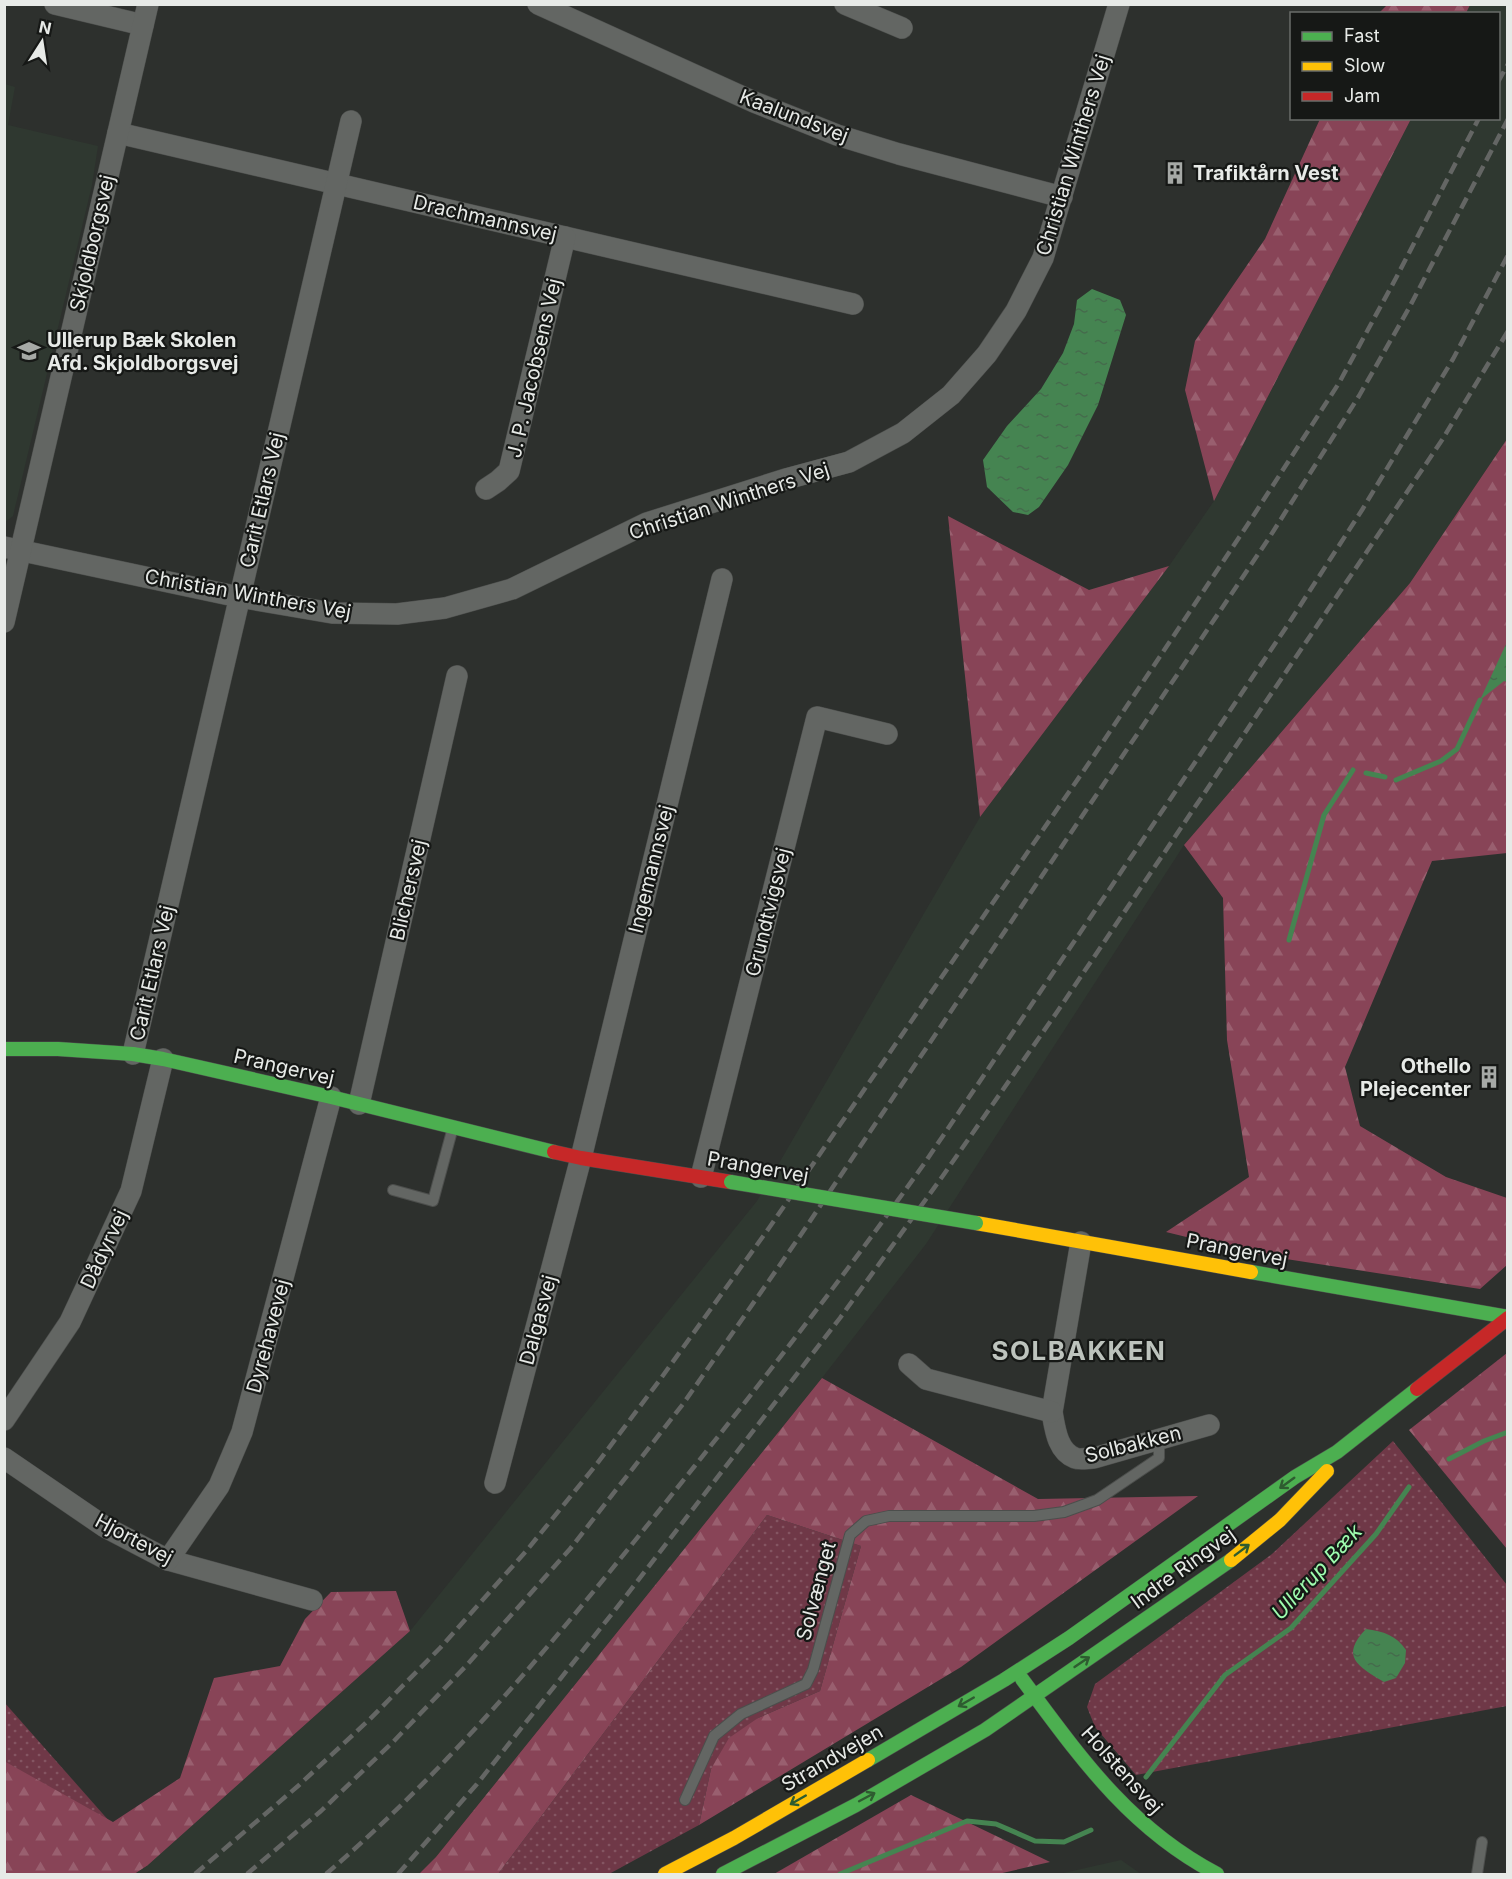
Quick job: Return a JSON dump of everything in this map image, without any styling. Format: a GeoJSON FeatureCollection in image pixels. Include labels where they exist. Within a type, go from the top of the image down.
{"type":"FeatureCollection","features":[{"type":"Feature","properties":{"kind":"street"},"geometry":{"type":"LineString","coordinates":[[55,4],[146,15]]}},
{"type":"Feature","properties":{"kind":"street","name":"Kaalundsvej"},"geometry":{"type":"LineString","coordinates":[[538,4],[754,102],[837,135],[898,154],[1062,197]]}},
{"type":"Feature","properties":{"kind":"street"},"geometry":{"type":"LineString","coordinates":[[845,4],[902,28]]}},
{"type":"Feature","properties":{"kind":"street","name":"Christian Winthers Vej"},"geometry":{"type":"LineString","coordinates":[[13,549],[239,597],[332,613],[397,614],[445,608],[512,589],[647,524],[786,479],[849,462],[903,433],[951,395],[987,354],[1016,311],[1043,258],[1119,4]]}},
{"type":"Feature","properties":{"kind":"street","name":"Skjoldborgsvej"},"geometry":{"type":"LineString","coordinates":[[4,622],[13,549],[146,15]]}},
{"type":"Feature","properties":{"kind":"street","name":"Carit Etlars Vej"},"geometry":{"type":"LineString","coordinates":[[133,1054],[351,121]]}},
{"type":"Feature","properties":{"kind":"street","name":"Drachmannsvej"},"geometry":{"type":"LineString","coordinates":[[118,133],[337,182],[853,304]]}},
{"type":"Feature","properties":{"kind":"street","name":"J. P. Jacobsens Vej"},"geometry":{"type":"LineString","coordinates":[[486,489],[509,471],[565,237]]}},
{"type":"Feature","properties":{"kind":"street","name":"Ingemannsvej"},"geometry":{"type":"LineString","coordinates":[[581,1158],[722,579]]}},
{"type":"Feature","properties":{"kind":"street","name":"Blichersvej"},"geometry":{"type":"LineString","coordinates":[[359,1104],[457,676]]}},
{"type":"Feature","properties":{"kind":"street","name":"Grundtvigsvej"},"geometry":{"type":"LineString","coordinates":[[701,1177],[817,717],[887,734]]}},
{"type":"Feature","properties":{"kind":"street","name":"Prangervej"},"geometry":{"type":"LineString","coordinates":[[4,1049],[58,1049],[133,1054],[163,1059],[332,1097],[581,1158],[976,1223],[1508,1317]]}},
{"type":"Feature","properties":{"kind":"street","name":"Dådyrvej"},"geometry":{"type":"LineString","coordinates":[[4,1420],[69,1322],[131,1191],[163,1059]]}},
{"type":"Feature","properties":{"kind":"street","name":"Dyrehavevej"},"geometry":{"type":"LineString","coordinates":[[168,1560],[219,1486],[242,1432],[332,1097]]}},
{"type":"Feature","properties":{"kind":"street","name":"Dalgasvej"},"geometry":{"type":"LineString","coordinates":[[495,1483],[581,1158]]}},
{"type":"Feature","properties":{"kind":"street","name":"Solbakken"},"geometry":{"type":"LineString","coordinates":[[1081,1242],[1052,1412],[1056,1433],[1065,1451],[1076,1458],[1094,1458],[1209,1425]]}},
{"type":"Feature","properties":{"kind":"street","name":"Indre Ringvej"},"geometry":{"type":"LineString","coordinates":[[1017,1672],[1295,1477],[1337,1452],[1508,1317]]}},
{"type":"Feature","properties":{"kind":"street"},"geometry":{"type":"LineString","coordinates":[[909,1364],[926,1379],[1052,1412]]}},
{"type":"Feature","properties":{"kind":"street","name":"Indre Ringvej"},"geometry":{"type":"LineString","coordinates":[[1034,1695],[1180,1596],[1247,1546],[1285,1514],[1326,1472],[1337,1452]]}},
{"type":"Feature","properties":{"kind":"street","name":"Hjortevej"},"geometry":{"type":"LineString","coordinates":[[4,1458],[105,1527],[168,1560],[312,1600]]}},
{"type":"Feature","properties":{"kind":"street","name":"Holstensvej"},"geometry":{"type":"LineString","coordinates":[[1017,1672],[1101,1781],[1156,1836],[1204,1869],[1217,1875]]}},
{"type":"Feature","properties":{"kind":"street","name":"Strandvejen"},"geometry":{"type":"LineString","coordinates":[[665,1875],[734,1838],[1017,1672]]}},
{"type":"Feature","properties":{"kind":"street"},"geometry":{"type":"LineString","coordinates":[[723,1875],[877,1792],[986,1729],[1034,1695]]}},
{"type":"Feature","properties":{"kind":"lane"},"geometry":{"type":"LineString","coordinates":[[393,1190],[433,1201],[453,1128]]}},
{"type":"Feature","properties":{"kind":"lane","name":"Solvænget"},"geometry":{"type":"LineString","coordinates":[[686,1800],[714,1736],[741,1714],[806,1684],[813,1670],[850,1535],[866,1521],[889,1516],[1034,1516],[1064,1512],[1097,1500],[1159,1458],[1159,1438]]}},
{"type":"Feature","properties":{"kind":"lane"},"geometry":{"type":"LineString","coordinates":[[1477,1875],[1482,1842]]}},
{"type":"Feature","properties":{"kind":"shaded area"},"geometry":{"type":"Polygon","coordinates":[[[1470,5],[1507,5],[1507,439],[1410,583],[1184,845],[926,1244],[822,1378],[436,1857],[419,1874],[134,1874],[148,1865],[410,1631],[757,1201],[980,817],[1169,566],[1214,501],[1410,120],[1500,120],[1500,12],[1466,12],[1470,5]]]}},
{"type":"Feature","properties":{"kind":"shaded area","name":"Ullerup Bæk Skolen Afd. Skjoldborgsvej"},"geometry":{"type":"Polygon","coordinates":[[[5,84],[15,87],[8,125],[98,146],[92,185],[13,516],[5,522],[5,84]]]}},
{"type":"Feature","properties":{"kind":"shaded area"},"geometry":{"type":"Polygon","coordinates":[[[1393,1441],[1507,1585],[1507,1706],[1136,1775],[1095,1727],[1087,1707],[1095,1684],[1272,1554],[1393,1441]]]}},
{"type":"Feature","properties":{"kind":"shaded area"},"geometry":{"type":"Polygon","coordinates":[[[767,1515],[861,1546],[820,1691],[758,1718],[711,1769],[699,1825],[609,1874],[498,1874],[767,1515]]]}},
{"type":"Feature","properties":{"kind":"shaded area"},"geometry":{"type":"Polygon","coordinates":[[[4,1702],[148,1865],[134,1874],[5,1874],[4,1702]]]}},
{"type":"Feature","properties":{"kind":"shaded area"},"geometry":{"type":"Polygon","coordinates":[[[1121,1860],[1141,1874],[1059,1874],[1121,1860]]]}},
{"type":"Feature","properties":{"kind":"green space"},"geometry":{"type":"Polygon","coordinates":[[[1387,4],[1470,5],[1466,12],[1380,12],[1387,4]]]}},
{"type":"Feature","properties":{"kind":"green space"},"geometry":{"type":"Polygon","coordinates":[[[1320,120],[1410,120],[1214,501],[1185,390],[1195,341],[1265,239],[1320,120]]]}},
{"type":"Feature","properties":{"kind":"green space"},"geometry":{"type":"Polygon","coordinates":[[[1507,439],[1507,853],[1432,861],[1345,1067],[1360,1126],[1446,1177],[1507,1198],[1507,1265],[1480,1289],[1260,1255],[1166,1232],[1249,1177],[1227,1040],[1223,898],[1184,845],[1410,583],[1507,439]]]}},
{"type":"Feature","properties":{"kind":"green space"},"geometry":{"type":"Polygon","coordinates":[[[948,516],[1089,590],[1169,566],[980,817],[948,516]]]}},
{"type":"Feature","properties":{"kind":"green space"},"geometry":{"type":"Polygon","coordinates":[[[1507,1353],[1507,1549],[1409,1430],[1507,1353]]]}},
{"type":"Feature","properties":{"kind":"green space"},"geometry":{"type":"Polygon","coordinates":[[[822,1378],[1038,1499],[1198,1496],[961,1667],[699,1825],[711,1769],[729,1738],[758,1718],[820,1691],[861,1546],[767,1515],[498,1874],[419,1874],[436,1857],[822,1378]]]}},
{"type":"Feature","properties":{"kind":"green space"},"geometry":{"type":"Polygon","coordinates":[[[396,1591],[410,1631],[148,1865],[134,1874],[5,1874],[4,1761],[113,1822],[180,1778],[214,1678],[280,1666],[305,1619],[331,1592],[396,1591]]]}},
{"type":"Feature","properties":{"kind":"green space"},"geometry":{"type":"Polygon","coordinates":[[[911,1795],[1050,1862],[998,1874],[774,1874],[911,1795]]]}},
{"type":"Feature","properties":{"kind":"water"},"geometry":{"type":"Polygon","coordinates":[[[1092,289],[1120,300],[1126,315],[1098,405],[1068,465],[1039,507],[1028,515],[1013,512],[987,487],[983,460],[1007,426],[1041,389],[1063,353],[1074,324],[1077,300],[1092,289]]]}},
{"type":"Feature","properties":{"kind":"water"},"geometry":{"type":"Polygon","coordinates":[[[1507,642],[1507,682],[1504,681],[1480,700],[1507,642]]]}},
{"type":"Feature","properties":{"kind":"water"},"geometry":{"type":"Polygon","coordinates":[[[1366,1629],[1389,1635],[1406,1650],[1405,1663],[1396,1678],[1384,1682],[1366,1671],[1355,1660],[1354,1646],[1366,1629]]]}},
{"type":"Feature","properties":{"kind":"waterway"},"geometry":{"type":"LineString","coordinates":[[1396,780],[1441,761],[1457,749],[1480,700]]}},
{"type":"Feature","properties":{"kind":"waterway"},"geometry":{"type":"LineString","coordinates":[[1289,940],[1324,815],[1353,770]]}},
{"type":"Feature","properties":{"kind":"waterway"},"geometry":{"type":"LineString","coordinates":[[1366,773],[1385,777]]}},
{"type":"Feature","properties":{"kind":"waterway","name":"Ullerup Bæk"},"geometry":{"type":"LineString","coordinates":[[1449,1459],[1484,1441],[1508,1432]]}},
{"type":"Feature","properties":{"kind":"waterway","name":"Ullerup Bæk"},"geometry":{"type":"LineString","coordinates":[[1146,1777],[1225,1675],[1291,1628],[1376,1534],[1409,1487]]}},
{"type":"Feature","properties":{"kind":"waterway","name":"Ullerup Bæk"},"geometry":{"type":"LineString","coordinates":[[840,1874],[967,1821],[996,1824],[1035,1841],[1064,1842],[1091,1830]]}},
{"type":"Feature","properties":{"kind":"railway"},"geometry":{"type":"LineString","coordinates":[[1500,78],[1508,64]]}},
{"type":"Feature","properties":{"kind":"railway"},"geometry":{"type":"LineString","coordinates":[[247,1874],[321,1811],[393,1742],[465,1667],[570,1549],[683,1404],[800,1236],[1269,538],[1359,396],[1409,308],[1508,119]]}},
{"type":"Feature","properties":{"kind":"railway"},"geometry":{"type":"LineString","coordinates":[[195,1874],[298,1786],[370,1719],[440,1648],[527,1550],[596,1465],[659,1381],[769,1228],[1091,760],[1248,524],[1339,383],[1478,120]]}},
{"type":"Feature","properties":{"kind":"railway"},"geometry":{"type":"LineString","coordinates":[[326,1874],[416,1790],[541,1655],[727,1426],[894,1206],[1285,629],[1362,510],[1453,359],[1508,255]]}},
{"type":"Feature","properties":{"kind":"railway"},"geometry":{"type":"LineString","coordinates":[[398,1874],[477,1784],[626,1596],[840,1318],[942,1177],[1057,1012],[1442,440],[1508,331]]}},
{"type":"Feature","properties":{"kind":"traffic: fast"},"geometry":{"type":"LineString","coordinates":[[4,1049],[58,1049],[133,1054],[163,1059],[331,1097],[554,1152]]}},
{"type":"Feature","properties":{"kind":"traffic: fast"},"geometry":{"type":"LineString","coordinates":[[731,1182],[976,1223]]}},
{"type":"Feature","properties":{"kind":"traffic: fast"},"geometry":{"type":"LineString","coordinates":[[1251,1272],[1508,1317]]}},
{"type":"Feature","properties":{"kind":"traffic: fast"},"geometry":{"type":"LineString","coordinates":[[868,1760],[1004,1680],[1069,1638],[1295,1477],[1337,1452],[1417,1389]]}},
{"type":"Feature","properties":{"kind":"traffic: fast"},"geometry":{"type":"LineString","coordinates":[[723,1874],[856,1805],[985,1730],[1231,1560]]}},
{"type":"Feature","properties":{"kind":"traffic: fast"},"geometry":{"type":"LineString","coordinates":[[1022,1679],[1086,1763],[1132,1813],[1186,1856],[1217,1874]]}},
{"type":"Feature","properties":{"kind":"traffic: slow"},"geometry":{"type":"LineString","coordinates":[[976,1223],[1251,1272]]}},
{"type":"Feature","properties":{"kind":"traffic: slow"},"geometry":{"type":"LineString","coordinates":[[1231,1560],[1280,1520],[1327,1471]]}},
{"type":"Feature","properties":{"kind":"traffic: slow"},"geometry":{"type":"LineString","coordinates":[[665,1874],[734,1838],[868,1760]]}},
{"type":"Feature","properties":{"kind":"traffic: jam"},"geometry":{"type":"LineString","coordinates":[[554,1152],[731,1182]]}},
{"type":"Feature","properties":{"kind":"traffic: jam"},"geometry":{"type":"LineString","coordinates":[[1417,1389],[1508,1318]]}},
{"type":"Feature","properties":{"kind":"place","name":"Trafiktårn Vest"},"geometry":{"type":"Point","coordinates":[1175,173]}},
{"type":"Feature","properties":{"kind":"place","name":"Ullerup Bæk Skolen Afd. Skjoldborgsvej"},"geometry":{"type":"Point","coordinates":[29,351]}},
{"type":"Feature","properties":{"kind":"place","name":"Othello Plejecenter"},"geometry":{"type":"Point","coordinates":[1489,1077]}},
{"type":"Feature","properties":{"kind":"district","name":"SOLBAKKEN"},"geometry":{"type":"Point","coordinates":[1079,1351]}}]}
